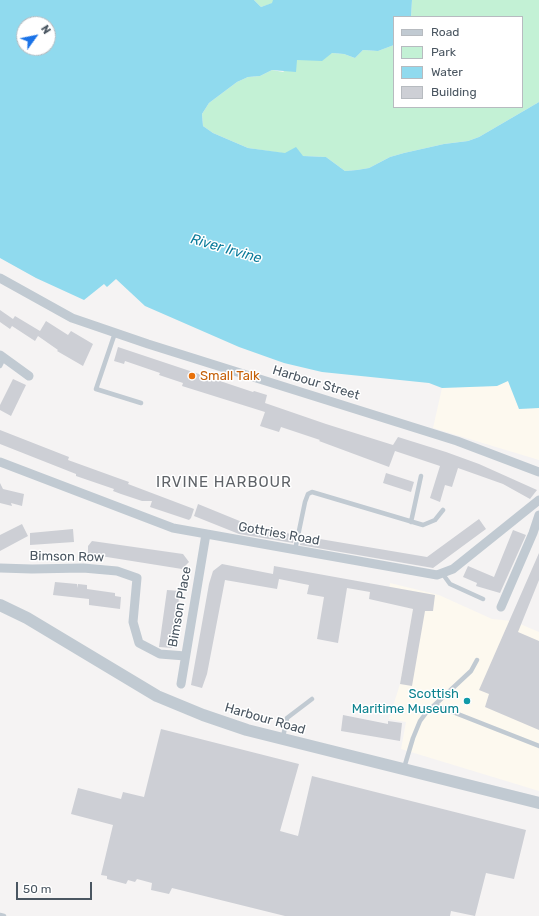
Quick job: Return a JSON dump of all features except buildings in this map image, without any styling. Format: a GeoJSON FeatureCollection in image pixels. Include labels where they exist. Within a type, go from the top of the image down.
{"type":"FeatureCollection","features":[{"type":"Feature","properties":{"kind":"street","name":"Harbour Street"},"geometry":{"type":"LineString","coordinates":[[0,278],[72,318],[115,333],[458,441],[539,472]]}},
{"type":"Feature","properties":{"kind":"street"},"geometry":{"type":"LineString","coordinates":[[1,360],[29,376]]}},
{"type":"Feature","properties":{"kind":"street","name":"Gottries Road"},"geometry":{"type":"LineString","coordinates":[[0,462],[173,528],[437,575],[453,569],[537,501]]}},
{"type":"Feature","properties":{"kind":"street"},"geometry":{"type":"LineString","coordinates":[[501,607],[533,533],[539,514],[537,501]]}},
{"type":"Feature","properties":{"kind":"street","name":"Bimson Place"},"geometry":{"type":"LineString","coordinates":[[181,684],[206,534]]}},
{"type":"Feature","properties":{"kind":"street","name":"Bimson Row"},"geometry":{"type":"LineString","coordinates":[[0,568],[83,568],[117,571],[137,578],[133,622],[139,643],[160,654],[185,656]]}},
{"type":"Feature","properties":{"kind":"street","name":"Harbour Road"},"geometry":{"type":"LineString","coordinates":[[2,607],[28,618],[157,696],[203,715],[247,730],[539,803]]}},
{"type":"Feature","properties":{"kind":"lane"},"geometry":{"type":"LineString","coordinates":[[115,333],[96,389],[141,403]]}},
{"type":"Feature","properties":{"kind":"lane"},"geometry":{"type":"LineString","coordinates":[[411,522],[421,476]]}},
{"type":"Feature","properties":{"kind":"lane"},"geometry":{"type":"LineString","coordinates":[[295,550],[305,502],[308,494],[312,492],[411,522],[427,524],[436,520],[443,510]]}},
{"type":"Feature","properties":{"kind":"lane"},"geometry":{"type":"LineString","coordinates":[[442,573],[450,584],[483,600]]}},
{"type":"Feature","properties":{"kind":"lane"},"geometry":{"type":"LineString","coordinates":[[403,770],[420,721],[426,713],[471,671],[477,660]]}},
{"type":"Feature","properties":{"kind":"lane"},"geometry":{"type":"LineString","coordinates":[[283,739],[287,718],[312,699]]}},
{"type":"Feature","properties":{"kind":"lane"},"geometry":{"type":"LineString","coordinates":[[435,706],[539,746]]}},
{"type":"Feature","properties":{"kind":"lane"},"geometry":{"type":"LineString","coordinates":[[0,915],[4,916]]}},
{"type":"Feature","properties":{"kind":"shaded area"},"geometry":{"type":"Polygon","coordinates":[[[508,381],[519,409],[539,408],[539,460],[433,428],[442,388],[496,386],[508,381]]]}},
{"type":"Feature","properties":{"kind":"shaded area","name":"Scottish Maritime Museum"},"geometry":{"type":"Polygon","coordinates":[[[390,583],[439,595],[492,619],[513,621],[539,632],[539,791],[401,749],[406,722],[389,719],[400,684],[413,609],[388,602],[390,583]]]}},
{"type":"Feature","properties":{"kind":"green space"},"geometry":{"type":"Polygon","coordinates":[[[254,0],[273,0],[273,3],[261,7],[254,0]]]}},
{"type":"Feature","properties":{"kind":"green space"},"geometry":{"type":"Polygon","coordinates":[[[412,0],[539,0],[539,102],[479,137],[468,141],[444,144],[404,153],[390,157],[369,168],[345,171],[326,157],[302,156],[248,148],[213,133],[203,126],[202,114],[209,103],[237,82],[248,77],[260,76],[272,70],[283,72],[297,60],[309,60],[332,53],[344,54],[355,58],[363,50],[378,51],[393,45],[393,108],[523,108],[523,16],[411,16],[412,0]]]}},
{"type":"Feature","properties":{"kind":"water","name":"River Irvine"},"geometry":{"type":"Polygon","coordinates":[[[0,0],[254,0],[261,7],[272,3],[273,0],[412,0],[411,16],[393,16],[393,45],[378,51],[363,50],[355,58],[344,54],[332,53],[322,61],[297,60],[296,72],[272,70],[260,76],[248,77],[237,82],[209,103],[202,114],[203,126],[213,133],[248,148],[285,153],[296,147],[303,156],[326,157],[345,171],[369,168],[390,157],[404,153],[444,144],[468,141],[479,137],[539,102],[539,408],[519,409],[508,381],[497,386],[442,388],[429,383],[322,372],[284,363],[239,347],[145,306],[116,279],[107,287],[104,284],[84,300],[36,278],[0,258],[0,0]]]}},
{"type":"Feature","properties":{"kind":"place","name":"Small Talk"},"geometry":{"type":"Point","coordinates":[192,376]}},
{"type":"Feature","properties":{"kind":"place","name":"Scottish Maritime Museum"},"geometry":{"type":"Point","coordinates":[467,701]}},
{"type":"Feature","properties":{"kind":"district","name":"IRVINE HARBOUR"},"geometry":{"type":"Point","coordinates":[224,483]}}]}
